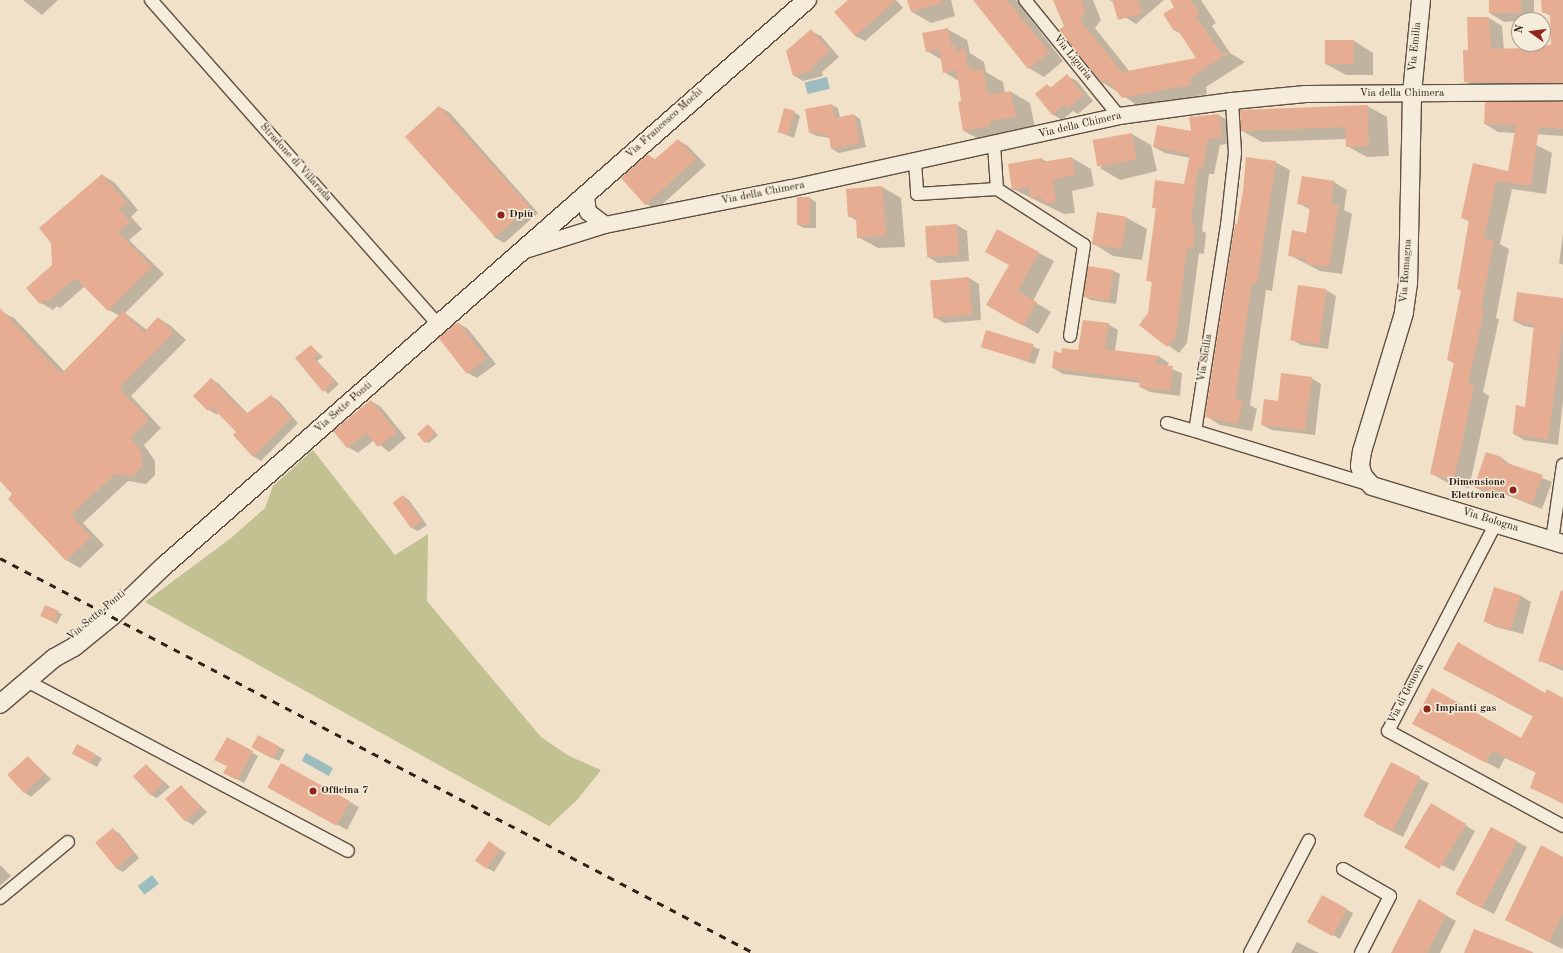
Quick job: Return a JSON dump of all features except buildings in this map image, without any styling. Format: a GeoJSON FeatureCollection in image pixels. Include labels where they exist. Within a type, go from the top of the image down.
{"type":"FeatureCollection","features":[{"type":"Feature","properties":{"kind":"main road","name":"Via Francesco Mochi"},"geometry":{"type":"LineString","coordinates":[[525,250],[807,0]]}},
{"type":"Feature","properties":{"kind":"main road","name":"Via Emilia"},"geometry":{"type":"LineString","coordinates":[[1412,94],[1421,0]]}},
{"type":"Feature","properties":{"kind":"main road","name":"Via Romagna"},"geometry":{"type":"LineString","coordinates":[[1372,486],[1363,476],[1360,466],[1362,451],[1404,313],[1408,283],[1412,94]]}},
{"type":"Feature","properties":{"kind":"main road","name":"Via Sette Ponti"},"geometry":{"type":"LineString","coordinates":[[0,704],[54,658],[70,639],[141,578],[164,566],[525,250]]}},
{"type":"Feature","properties":{"kind":"main road","name":"Via Bologna"},"geometry":{"type":"LineString","coordinates":[[1372,486],[1558,542]]}},
{"type":"Feature","properties":{"kind":"street","name":"Stradone di Villarada"},"geometry":{"type":"LineString","coordinates":[[151,0],[439,326]]}},
{"type":"Feature","properties":{"kind":"street","name":"Via Liguria"},"geometry":{"type":"LineString","coordinates":[[1025,0],[1119,116]]}},
{"type":"Feature","properties":{"kind":"street","name":"Via della Chimera"},"geometry":{"type":"LineString","coordinates":[[525,250],[605,225],[915,162],[1119,116],[1232,100],[1306,94],[1563,92]]}},
{"type":"Feature","properties":{"kind":"street","name":"Via Sicilia"},"geometry":{"type":"LineString","coordinates":[[1195,431],[1228,217],[1235,148],[1232,100]]}},
{"type":"Feature","properties":{"kind":"street"},"geometry":{"type":"LineString","coordinates":[[994,145],[997,189]]}},
{"type":"Feature","properties":{"kind":"street"},"geometry":{"type":"LineString","coordinates":[[915,162],[917,194],[997,189],[1084,245],[1070,336]]}},
{"type":"Feature","properties":{"kind":"street"},"geometry":{"type":"LineString","coordinates":[[586,196],[588,212],[605,225]]}},
{"type":"Feature","properties":{"kind":"street"},"geometry":{"type":"LineString","coordinates":[[1167,423],[1372,486]]}},
{"type":"Feature","properties":{"kind":"street"},"geometry":{"type":"LineString","coordinates":[[1558,542],[1563,465]]}},
{"type":"Feature","properties":{"kind":"street","name":"Via di Genova"},"geometry":{"type":"LineString","coordinates":[[1496,523],[1388,732],[1563,826]]}},
{"type":"Feature","properties":{"kind":"street"},"geometry":{"type":"LineString","coordinates":[[27,681],[348,851]]}},
{"type":"Feature","properties":{"kind":"street"},"geometry":{"type":"LineString","coordinates":[[1250,953],[1309,840]]}},
{"type":"Feature","properties":{"kind":"street"},"geometry":{"type":"LineString","coordinates":[[0,898],[68,842]]}},
{"type":"Feature","properties":{"kind":"street"},"geometry":{"type":"LineString","coordinates":[[1343,869],[1390,896],[1361,953]]}},
{"type":"Feature","properties":{"kind":"green space"},"geometry":{"type":"Polygon","coordinates":[[[313,450],[395,555],[428,534],[427,601],[541,737],[569,756],[601,770],[577,800],[549,826],[145,602],[231,538],[265,508],[273,486],[313,450]]]}},
{"type":"Feature","properties":{"kind":"water"},"geometry":{"type":"Polygon","coordinates":[[[827,77],[830,89],[808,94],[805,83],[827,77]]]}},
{"type":"Feature","properties":{"kind":"water"},"geometry":{"type":"Polygon","coordinates":[[[306,753],[333,768],[329,776],[302,761],[306,753]]]}},
{"type":"Feature","properties":{"kind":"water"},"geometry":{"type":"Polygon","coordinates":[[[152,875],[159,884],[145,895],[138,886],[152,875]]]}},
{"type":"Feature","properties":{"kind":"railway"},"geometry":{"type":"LineString","coordinates":[[0,558],[754,953]]}},
{"type":"Feature","properties":{"kind":"place","name":"Dpiù"},"geometry":{"type":"Point","coordinates":[501,215]}},
{"type":"Feature","properties":{"kind":"place","name":"Dimensione Elettronica"},"geometry":{"type":"Point","coordinates":[1513,490]}},
{"type":"Feature","properties":{"kind":"place","name":"Impianti gas"},"geometry":{"type":"Point","coordinates":[1427,709]}},
{"type":"Feature","properties":{"kind":"place","name":"Officina 7"},"geometry":{"type":"Point","coordinates":[313,791]}}]}
